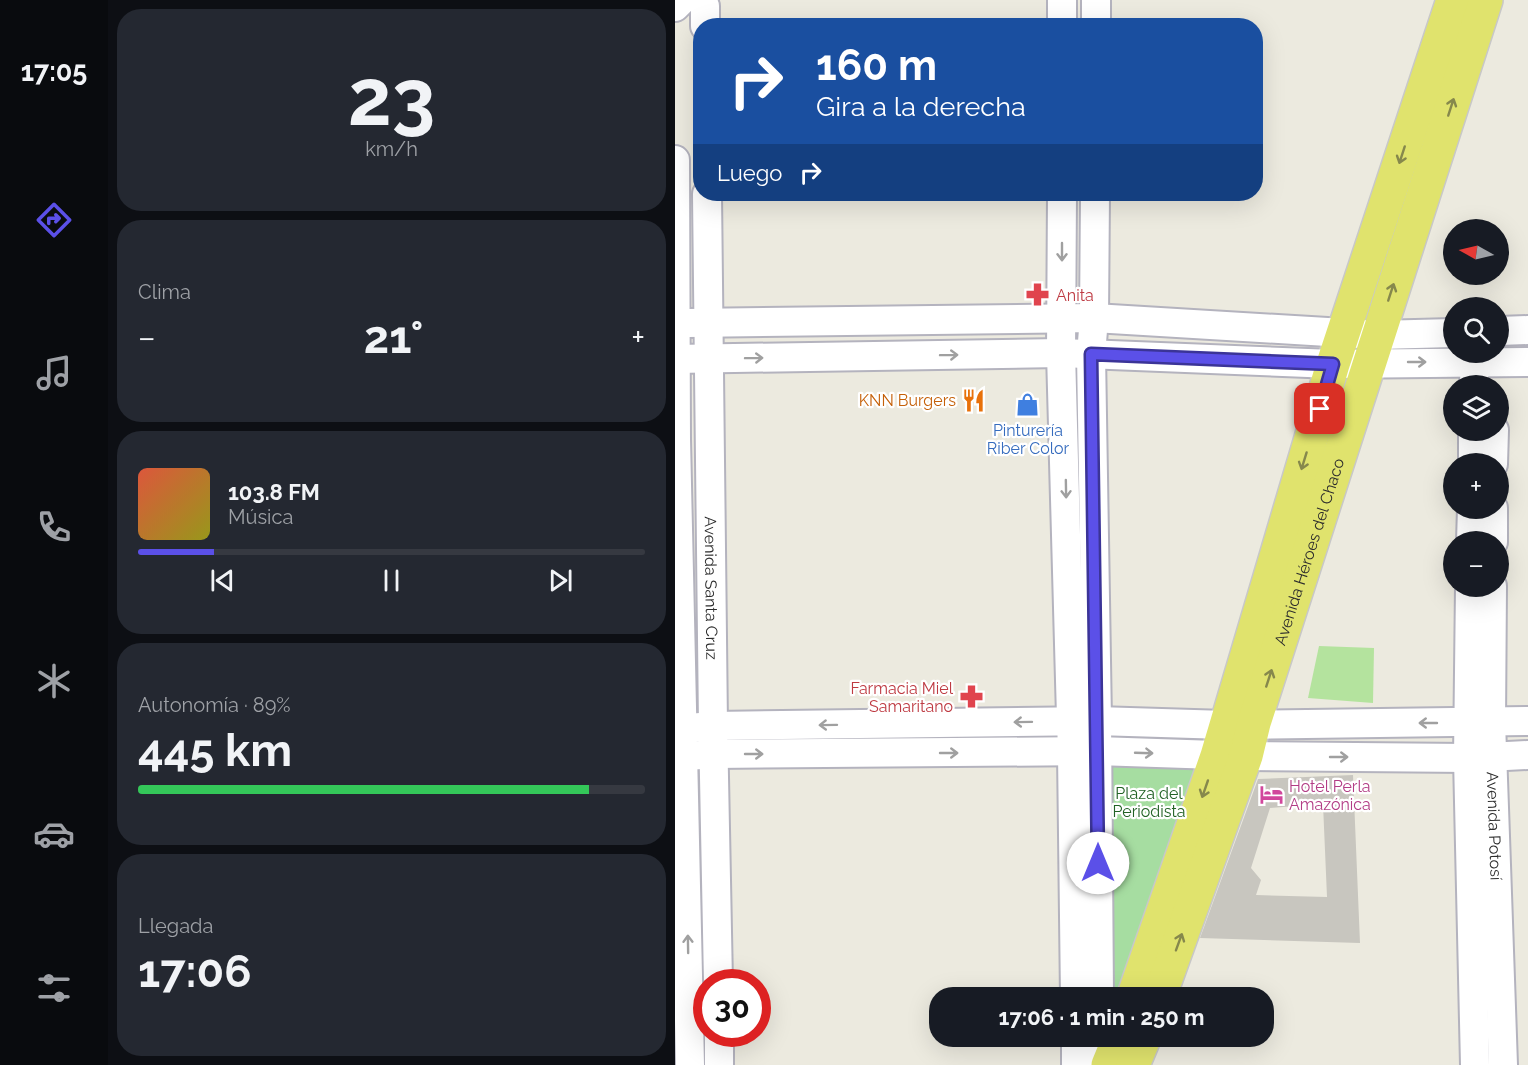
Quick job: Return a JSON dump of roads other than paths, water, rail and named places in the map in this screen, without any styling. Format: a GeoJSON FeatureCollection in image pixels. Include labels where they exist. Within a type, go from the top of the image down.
{"type":"FeatureCollection","features":[{"type":"Feature","properties":{"kind":"main road","name":"Avenida Héroes del Chaco"},"geometry":{"type":"LineString","coordinates":[[1162,987],[1240,724],[1333,364],[1452,0]]}},
{"type":"Feature","properties":{"kind":"main road","name":"Avenida Héroes del Chaco"},"geometry":{"type":"LineString","coordinates":[[1240,724],[1373,349],[1486,0]]}},
{"type":"Feature","properties":{"kind":"main road","name":"Avenida Héroes del Chaco"},"geometry":{"type":"LineString","coordinates":[[1137,987],[1231,756]]}},
{"type":"Feature","properties":{"kind":"main road"},"geometry":{"type":"LineString","coordinates":[[1108,1065],[1115,1047]]}},
{"type":"Feature","properties":{"kind":"main road"},"geometry":{"type":"LineString","coordinates":[[1133,1065],[1140,1047]]}},
{"type":"Feature","properties":{"kind":"street"},"geometry":{"type":"LineString","coordinates":[[675,7],[682,0]]}},
{"type":"Feature","properties":{"kind":"street"},"geometry":{"type":"LineString","coordinates":[[702,0],[705,6],[705,18]]}},
{"type":"Feature","properties":{"kind":"street"},"geometry":{"type":"LineString","coordinates":[[1062,0],[1062,18]]}},
{"type":"Feature","properties":{"kind":"street"},"geometry":{"type":"LineString","coordinates":[[1096,0],[1096,18]]}},
{"type":"Feature","properties":{"kind":"street","name":"Avenida Santa Cruz"},"geometry":{"type":"LineString","coordinates":[[675,160],[679,729],[690,1065]]}},
{"type":"Feature","properties":{"kind":"street","name":"Avenida Santa Cruz"},"geometry":{"type":"LineString","coordinates":[[707,201],[718,969]]}},
{"type":"Feature","properties":{"kind":"street"},"geometry":{"type":"LineString","coordinates":[[1062,201],[1061,353],[1098,987]]}},
{"type":"Feature","properties":{"kind":"street"},"geometry":{"type":"LineString","coordinates":[[1084,722],[1095,201]]}},
{"type":"Feature","properties":{"kind":"street"},"geometry":{"type":"LineString","coordinates":[[675,324],[1094,318],[1344,333],[1373,349],[1484,367],[1528,362]]}},
{"type":"Feature","properties":{"kind":"street"},"geometry":{"type":"LineString","coordinates":[[1509,331],[1528,330]]}},
{"type":"Feature","properties":{"kind":"street"},"geometry":{"type":"LineString","coordinates":[[675,359],[1061,353],[1333,364],[1373,349],[1443,335]]}},
{"type":"Feature","properties":{"kind":"street","name":"Avenida Potosí"},"geometry":{"type":"LineString","coordinates":[[1471,597],[1503,1065]]}},
{"type":"Feature","properties":{"kind":"street","name":"Avenida Potosí"},"geometry":{"type":"LineString","coordinates":[[1479,723],[1491,597]]}},
{"type":"Feature","properties":{"kind":"street"},"geometry":{"type":"LineString","coordinates":[[679,729],[713,726],[1084,722],[1240,724],[1528,721]]}},
{"type":"Feature","properties":{"kind":"street"},"geometry":{"type":"LineString","coordinates":[[1075,987],[1085,752]]}},
{"type":"Feature","properties":{"kind":"street"},"geometry":{"type":"LineString","coordinates":[[680,757],[713,754],[1085,752],[1231,756],[1480,757],[1528,755]]}},
{"type":"Feature","properties":{"kind":"street","name":"Avenida Potosí"},"geometry":{"type":"LineString","coordinates":[[1475,1065],[1480,757]]}},
{"type":"Feature","properties":{"kind":"street"},"geometry":{"type":"LineString","coordinates":[[719,1047],[719,1065]]}},
{"type":"Feature","properties":{"kind":"street"},"geometry":{"type":"LineString","coordinates":[[1076,1047],[1076,1065]]}},
{"type":"Feature","properties":{"kind":"street"},"geometry":{"type":"LineString","coordinates":[[1100,1047],[1100,1065]]}},
{"type":"Feature","properties":{"kind":"place","name":"Anita"},"geometry":{"type":"Point","coordinates":[1038,295]}},
{"type":"Feature","properties":{"kind":"place","name":"KNN Burgers"},"geometry":{"type":"Point","coordinates":[974,400]}},
{"type":"Feature","properties":{"kind":"place","name":"Pinturería Riber Color"},"geometry":{"type":"Point","coordinates":[1028,405]}},
{"type":"Feature","properties":{"kind":"place","name":"Farmacia Miel Samaritano"},"geometry":{"type":"Point","coordinates":[971,697]}},
{"type":"Feature","properties":{"kind":"place","name":"Hotel Perla Amazónica"},"geometry":{"type":"Point","coordinates":[1271,795]}},
{"type":"Feature","properties":{"kind":"park label","name":"Plaza del Periodista"},"geometry":{"type":"Point","coordinates":[1149,802]}}]}
